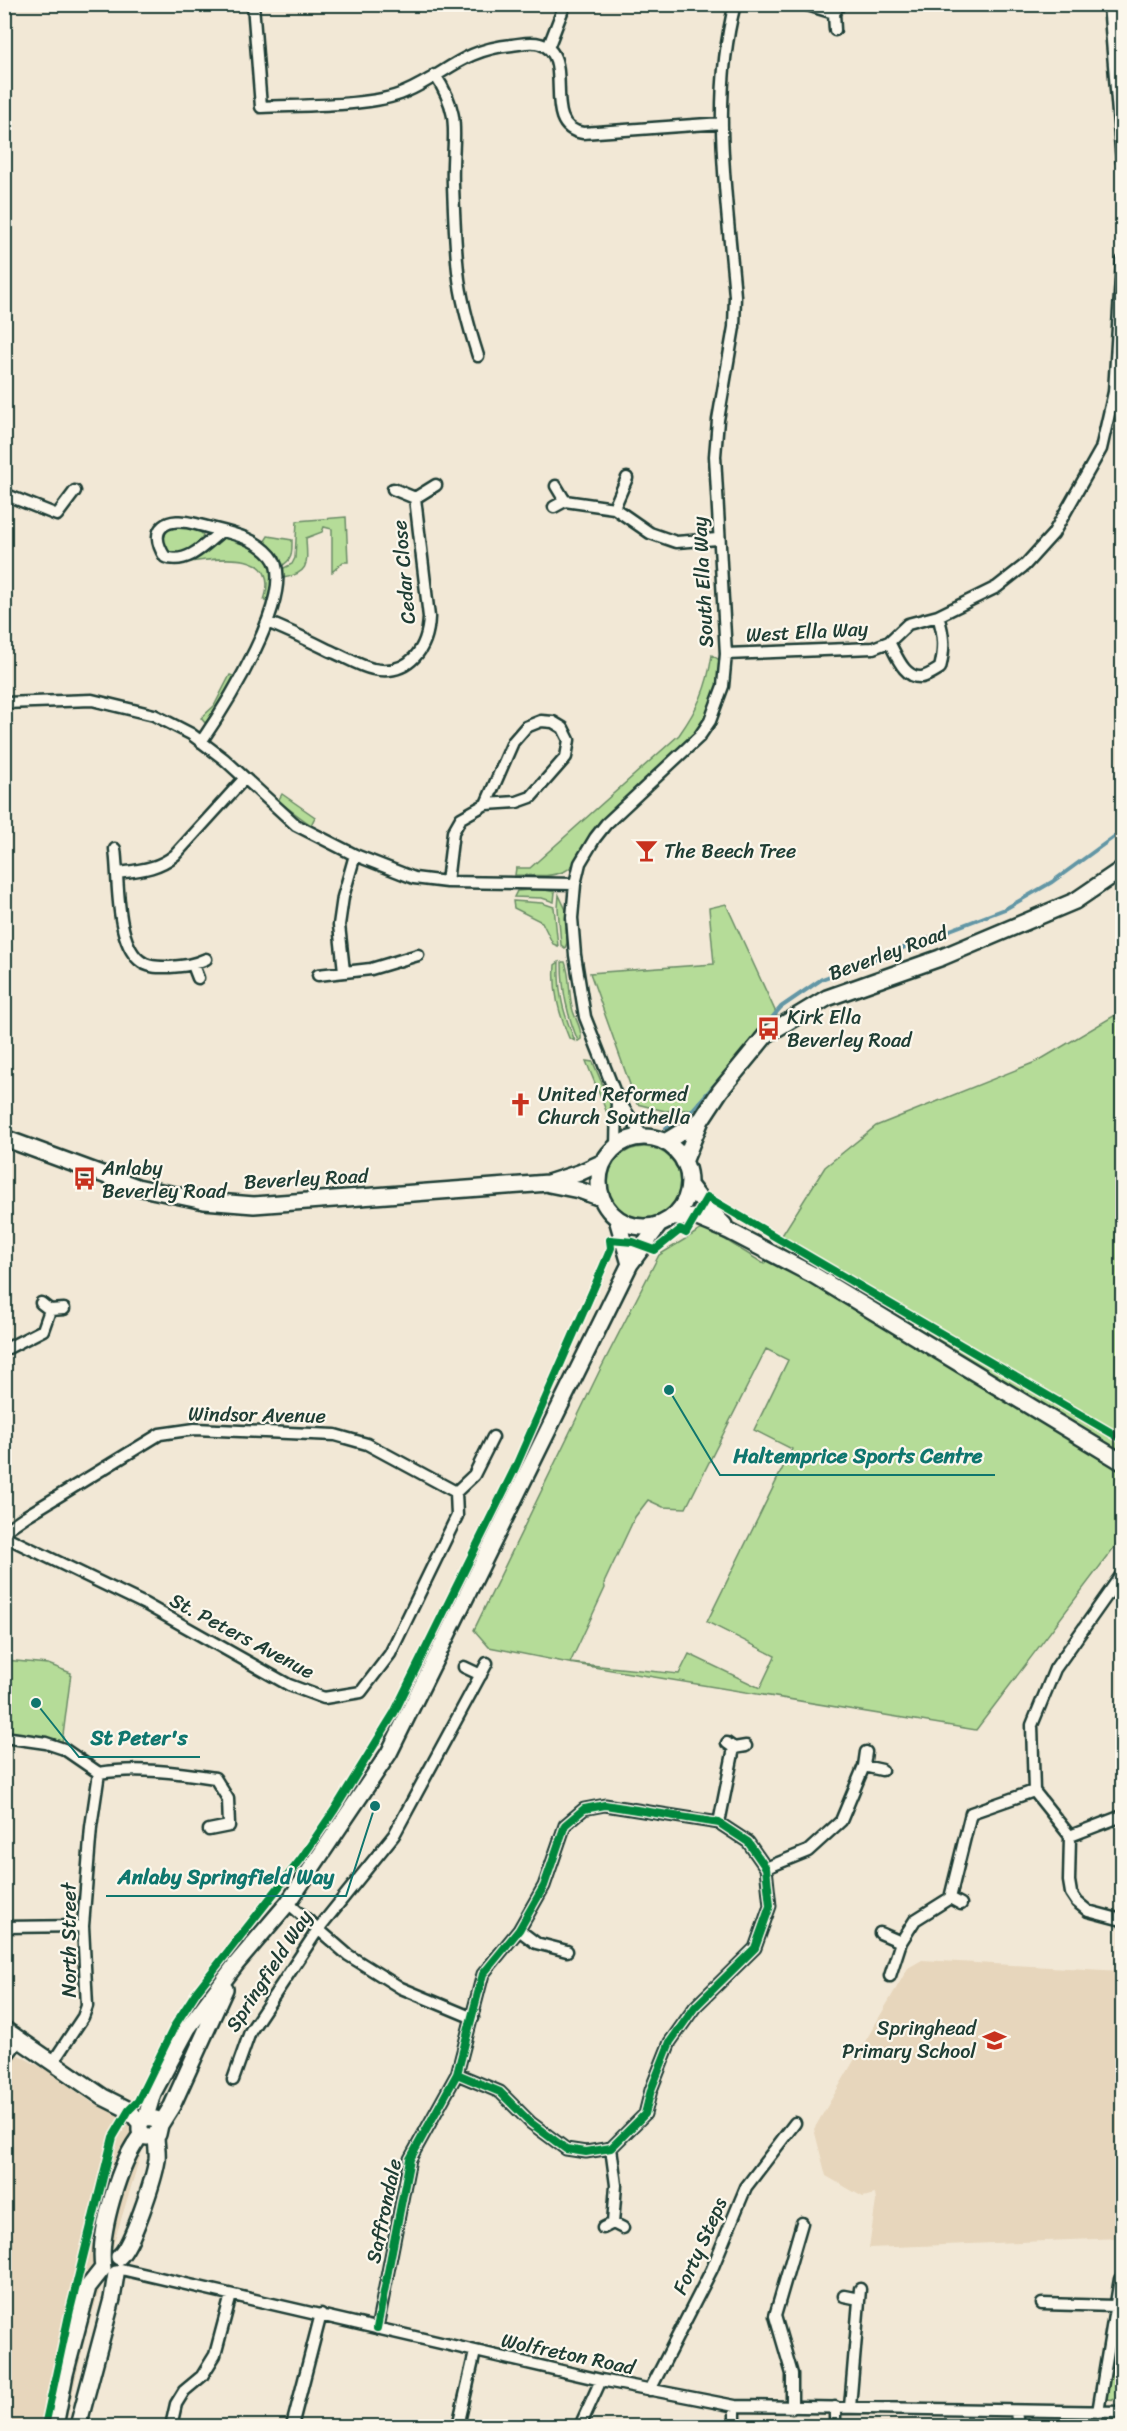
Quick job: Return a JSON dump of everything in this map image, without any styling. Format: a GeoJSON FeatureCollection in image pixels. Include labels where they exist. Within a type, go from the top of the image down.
{"type":"FeatureCollection","features":[{"type":"Feature","properties":{"kind":"main road","name":"Beverley Road"},"geometry":{"type":"LineString","coordinates":[[684,1162],[701,1120],[720,1091],[766,1035],[827,998],[940,958],[1075,901],[1122,869]]}},
{"type":"Feature","properties":{"kind":"main road","name":"Beverley Road"},"geometry":{"type":"LineString","coordinates":[[665,1142],[701,1120]]}},
{"type":"Feature","properties":{"kind":"main road"},"geometry":{"type":"LineString","coordinates":[[729,1231],[689,1185],[684,1162],[676,1150],[665,1142],[643,1137],[629,1139],[616,1147],[603,1162],[598,1186],[601,1198],[617,1219],[630,1226],[644,1228],[665,1221],[694,1217],[729,1231],[815,1276],[1122,1462]]}},
{"type":"Feature","properties":{"kind":"main road","name":"Beverley Road"},"geometry":{"type":"LineString","coordinates":[[4,1138],[136,1187],[204,1201],[254,1205],[548,1184],[579,1190],[601,1198]]}},
{"type":"Feature","properties":{"kind":"main road","name":"Beverley Road"},"geometry":{"type":"LineString","coordinates":[[548,1184],[603,1162]]}},
{"type":"Feature","properties":{"kind":"main road"},"geometry":{"type":"LineString","coordinates":[[665,1221],[681,1208],[689,1185]]}},
{"type":"Feature","properties":{"kind":"main road"},"geometry":{"type":"LineString","coordinates":[[617,1219],[630,1264]]}},
{"type":"Feature","properties":{"kind":"main road","name":"Springfield Way"},"geometry":{"type":"LineString","coordinates":[[55,2427],[65,2374],[88,2287],[113,2266],[127,2248],[147,2196],[157,2159],[149,2127],[153,2093],[188,2028],[236,1964],[288,1903],[389,1753],[630,1264],[665,1221]]}},
{"type":"Feature","properties":{"kind":"main road","name":"Springfield Way"},"geometry":{"type":"LineString","coordinates":[[78,2427],[112,2299],[113,2266],[103,2232],[123,2168],[149,2127],[172,2106],[236,1964]]}},
{"type":"Feature","properties":{"kind":"main road"},"geometry":{"type":"LineString","coordinates":[[4,2029],[103,2097],[129,2110],[149,2127]]}},
{"type":"Feature","properties":{"kind":"street"},"geometry":{"type":"LineString","coordinates":[[253,4],[261,107],[380,100],[404,93],[464,57],[486,49],[536,43],[548,48],[556,62],[562,118],[572,130],[583,133],[722,123]]}},
{"type":"Feature","properties":{"kind":"street"},"geometry":{"type":"LineString","coordinates":[[548,48],[565,4]]}},
{"type":"Feature","properties":{"kind":"street","name":"South Ella Way"},"geometry":{"type":"LineString","coordinates":[[643,1137],[617,1098],[585,1017],[572,918],[575,884],[580,863],[595,838],[699,736],[710,721],[723,686],[726,654],[718,539],[716,439],[734,327],[735,296],[722,123],[722,78],[724,52],[735,4]]}},
{"type":"Feature","properties":{"kind":"street"},"geometry":{"type":"LineString","coordinates":[[804,4],[837,9],[835,30]]}},
{"type":"Feature","properties":{"kind":"street"},"geometry":{"type":"LineString","coordinates":[[1109,4],[1122,162]]}},
{"type":"Feature","properties":{"kind":"street"},"geometry":{"type":"LineString","coordinates":[[435,75],[448,97],[453,113],[453,183],[458,271],[464,308],[478,356]]}},
{"type":"Feature","properties":{"kind":"street","name":"West Ella Way"},"geometry":{"type":"LineString","coordinates":[[726,654],[873,648],[889,642],[908,624],[938,616],[997,587],[1025,565],[1053,534],[1101,449],[1118,392],[1122,261]]}},
{"type":"Feature","properties":{"kind":"street"},"geometry":{"type":"LineString","coordinates":[[614,507],[627,478]]}},
{"type":"Feature","properties":{"kind":"street","name":"Cedar Close"},"geometry":{"type":"LineString","coordinates":[[415,498],[436,485]]}},
{"type":"Feature","properties":{"kind":"street"},"geometry":{"type":"LineString","coordinates":[[556,486],[565,501]]}},
{"type":"Feature","properties":{"kind":"street","name":"Cedar Close"},"geometry":{"type":"LineString","coordinates":[[393,489],[415,498]]}},
{"type":"Feature","properties":{"kind":"street"},"geometry":{"type":"LineString","coordinates":[[4,494],[57,515],[75,491]]}},
{"type":"Feature","properties":{"kind":"street","name":"Cedar Close"},"geometry":{"type":"LineString","coordinates":[[267,622],[375,669],[398,668],[411,660],[421,650],[428,634],[429,617],[415,498]]}},
{"type":"Feature","properties":{"kind":"street"},"geometry":{"type":"LineString","coordinates":[[554,507],[565,501],[614,507],[650,533],[676,542],[718,539]]}},
{"type":"Feature","properties":{"kind":"street"},"geometry":{"type":"LineString","coordinates":[[201,742],[232,696],[273,608],[279,582],[272,557],[249,538],[193,523],[172,522],[162,528],[157,544],[165,557],[185,559],[207,544],[220,531]]}},
{"type":"Feature","properties":{"kind":"street","name":"West Ella Way"},"geometry":{"type":"LineString","coordinates":[[889,642],[900,664],[914,676],[923,677],[940,668],[945,648],[944,634],[938,616]]}},
{"type":"Feature","properties":{"kind":"street"},"geometry":{"type":"LineString","coordinates":[[4,703],[92,700],[153,715],[201,742],[224,759],[296,825],[354,855],[414,878],[447,882],[575,884]]}},
{"type":"Feature","properties":{"kind":"street"},"geometry":{"type":"LineString","coordinates":[[447,882],[453,832],[461,818],[486,804],[517,802],[531,797],[566,757],[569,740],[563,728],[553,722],[541,721],[526,727],[513,742],[486,804]]}},
{"type":"Feature","properties":{"kind":"street"},"geometry":{"type":"LineString","coordinates":[[118,873],[155,868],[165,863],[175,855],[244,779]]}},
{"type":"Feature","properties":{"kind":"street"},"geometry":{"type":"LineString","coordinates":[[115,849],[118,909],[129,946],[140,961],[156,968],[193,965],[206,959]]}},
{"type":"Feature","properties":{"kind":"street"},"geometry":{"type":"LineString","coordinates":[[344,971],[339,925],[342,897],[354,855]]}},
{"type":"Feature","properties":{"kind":"street"},"geometry":{"type":"LineString","coordinates":[[318,975],[371,969],[418,955]]}},
{"type":"Feature","properties":{"kind":"street"},"geometry":{"type":"LineString","coordinates":[[193,965],[198,978]]}},
{"type":"Feature","properties":{"kind":"street","name":"South Ella Way"},"geometry":{"type":"LineString","coordinates":[[616,1147],[617,1098]]}},
{"type":"Feature","properties":{"kind":"street"},"geometry":{"type":"LineString","coordinates":[[4,1350],[43,1330],[46,1306],[64,1309]]}},
{"type":"Feature","properties":{"kind":"street","name":"Windsor Avenue"},"geometry":{"type":"LineString","coordinates":[[4,1531],[160,1434],[195,1429],[335,1435],[367,1444],[456,1492]]}},
{"type":"Feature","properties":{"kind":"street"},"geometry":{"type":"LineString","coordinates":[[456,1492],[474,1475],[492,1437]]}},
{"type":"Feature","properties":{"kind":"street","name":"St. Peters Avenue"},"geometry":{"type":"LineString","coordinates":[[4,1536],[145,1604],[289,1685],[324,1698],[361,1692],[390,1654],[457,1516],[456,1492]]}},
{"type":"Feature","properties":{"kind":"street"},"geometry":{"type":"LineString","coordinates":[[1122,1574],[1055,1669],[1032,1725],[1034,1791],[1070,1836],[1071,1893],[1077,1902],[1088,1911],[1122,1920]]}},
{"type":"Feature","properties":{"kind":"street","name":"Springfield Way"},"geometry":{"type":"LineString","coordinates":[[234,2080],[250,2032],[319,1928],[394,1835],[487,1663]]}},
{"type":"Feature","properties":{"kind":"street"},"geometry":{"type":"LineString","coordinates":[[464,1667],[481,1675]]}},
{"type":"Feature","properties":{"kind":"street"},"geometry":{"type":"LineString","coordinates":[[4,1737],[46,1743],[64,1749],[99,1773],[116,1770],[169,1772],[214,1778],[228,1799],[229,1826],[209,1830]]}},
{"type":"Feature","properties":{"kind":"street"},"geometry":{"type":"LineString","coordinates":[[719,1823],[731,1746],[746,1746]]}},
{"type":"Feature","properties":{"kind":"street"},"geometry":{"type":"LineString","coordinates":[[766,1868],[808,1851],[841,1821],[864,1766],[866,1752]]}},
{"type":"Feature","properties":{"kind":"street"},"geometry":{"type":"LineString","coordinates":[[864,1766],[882,1770]]}},
{"type":"Feature","properties":{"kind":"street","name":"North Street"},"geometry":{"type":"LineString","coordinates":[[53,2062],[83,2018],[87,2006],[83,1926],[91,1827],[99,1773]]}},
{"type":"Feature","properties":{"kind":"street"},"geometry":{"type":"LineString","coordinates":[[890,1976],[901,1942],[915,1920],[950,1898],[971,1813],[1034,1791]]}},
{"type":"Feature","properties":{"kind":"street","name":"Saffrondale"},"geometry":{"type":"LineString","coordinates":[[377,2328],[410,2158],[457,2074],[483,1974],[519,1930],[544,1886],[565,1825],[584,1809],[605,1805],[719,1823],[748,1842],[766,1868],[770,1906],[755,1948],[726,1973],[695,2007],[670,2042],[651,2090],[645,2114],[611,2148]]}},
{"type":"Feature","properties":{"kind":"street"},"geometry":{"type":"LineString","coordinates":[[1070,1836],[1122,1816]]}},
{"type":"Feature","properties":{"kind":"street"},"geometry":{"type":"LineString","coordinates":[[950,1898],[961,1904]]}},
{"type":"Feature","properties":{"kind":"street"},"geometry":{"type":"LineString","coordinates":[[288,1903],[348,1955],[400,1988],[473,2018]]}},
{"type":"Feature","properties":{"kind":"street"},"geometry":{"type":"LineString","coordinates":[[4,1927],[83,1926]]}},
{"type":"Feature","properties":{"kind":"street"},"geometry":{"type":"LineString","coordinates":[[519,1930],[536,1944],[567,1951]]}},
{"type":"Feature","properties":{"kind":"street"},"geometry":{"type":"LineString","coordinates":[[880,1933],[901,1942]]}},
{"type":"Feature","properties":{"kind":"street"},"geometry":{"type":"LineString","coordinates":[[4,2060],[20,2039]]}},
{"type":"Feature","properties":{"kind":"street"},"geometry":{"type":"LineString","coordinates":[[457,2074],[500,2092],[531,2123],[566,2149],[586,2152],[611,2148],[616,2185],[613,2227]]}},
{"type":"Feature","properties":{"kind":"street","name":"Forty Steps"},"geometry":{"type":"LineString","coordinates":[[650,2390],[712,2269],[746,2187],[795,2123]]}},
{"type":"Feature","properties":{"kind":"street"},"geometry":{"type":"LineString","coordinates":[[792,2408],[792,2374],[775,2316],[802,2223]]}},
{"type":"Feature","properties":{"kind":"street","name":"Wolfreton Road"},"geometry":{"type":"LineString","coordinates":[[113,2266],[475,2352],[735,2406],[1122,2412]]}},
{"type":"Feature","properties":{"kind":"street"},"geometry":{"type":"LineString","coordinates":[[1098,2412],[1120,2279]]}},
{"type":"Feature","properties":{"kind":"street"},"geometry":{"type":"LineString","coordinates":[[844,2295],[859,2294],[850,2407]]}},
{"type":"Feature","properties":{"kind":"street"},"geometry":{"type":"LineString","coordinates":[[171,2427],[176,2404],[184,2391],[202,2376],[214,2355],[231,2295]]}},
{"type":"Feature","properties":{"kind":"street"},"geometry":{"type":"LineString","coordinates":[[1042,2304],[1115,2306]]}},
{"type":"Feature","properties":{"kind":"street"},"geometry":{"type":"LineString","coordinates":[[292,2427],[321,2314]]}},
{"type":"Feature","properties":{"kind":"street"},"geometry":{"type":"LineString","coordinates":[[458,2427],[475,2352]]}},
{"type":"Feature","properties":{"kind":"street"},"geometry":{"type":"LineString","coordinates":[[580,2427],[601,2380]]}},
{"type":"Feature","properties":{"kind":"street"},"geometry":{"type":"LineString","coordinates":[[735,2406],[735,2427]]}},
{"type":"Feature","properties":{"kind":"street"},"geometry":{"type":"LineString","coordinates":[[835,2407],[835,2427]]}},
{"type":"Feature","properties":{"kind":"street"},"geometry":{"type":"LineString","coordinates":[[1016,2412],[1018,2427]]}},
{"type":"Feature","properties":{"kind":"shaded area","name":"Springhead Primary School"},"geometry":{"type":"Polygon","coordinates":[[[922,1960],[1122,1971],[1119,2238],[869,2248],[875,2194],[863,2197],[826,2176],[814,2129],[908,1968],[922,1960]]]}},
{"type":"Feature","properties":{"kind":"shaded area"},"geometry":{"type":"Polygon","coordinates":[[[4,2047],[50,2072],[94,2104],[149,2128],[86,2334],[65,2426],[5,2426],[4,2047]]]}},
{"type":"Feature","properties":{"kind":"green space"},"geometry":{"type":"Polygon","coordinates":[[[346,517],[348,562],[343,562],[332,572],[332,529],[324,527],[322,532],[306,538],[307,560],[303,569],[299,573],[283,578],[282,569],[292,564],[295,558],[297,521],[346,517]]]}},
{"type":"Feature","properties":{"kind":"green space"},"geometry":{"type":"Polygon","coordinates":[[[184,526],[198,529],[203,535],[189,551],[177,554],[171,552],[161,541],[163,537],[169,529],[184,526]]]}},
{"type":"Feature","properties":{"kind":"green space"},"geometry":{"type":"Polygon","coordinates":[[[268,536],[292,540],[292,552],[285,564],[281,566],[278,556],[265,541],[268,536]]]}},
{"type":"Feature","properties":{"kind":"green space"},"geometry":{"type":"Polygon","coordinates":[[[224,538],[249,546],[269,563],[273,585],[269,603],[264,600],[267,584],[264,572],[256,565],[245,560],[231,559],[190,562],[224,538]]]}},
{"type":"Feature","properties":{"kind":"green space"},"geometry":{"type":"Polygon","coordinates":[[[712,655],[722,662],[718,686],[707,717],[693,738],[667,764],[609,813],[589,837],[579,857],[565,871],[553,875],[515,875],[516,868],[530,868],[679,735],[701,697],[712,655]]]}},
{"type":"Feature","properties":{"kind":"green space"},"geometry":{"type":"Polygon","coordinates":[[[230,675],[236,677],[218,710],[205,723],[201,718],[214,706],[230,675]]]}},
{"type":"Feature","properties":{"kind":"green space"},"geometry":{"type":"Polygon","coordinates":[[[282,794],[315,817],[311,825],[278,801],[282,794]]]}},
{"type":"Feature","properties":{"kind":"green space"},"geometry":{"type":"Polygon","coordinates":[[[540,889],[555,892],[554,902],[542,898],[514,897],[517,891],[540,889]]]}},
{"type":"Feature","properties":{"kind":"green space"},"geometry":{"type":"Polygon","coordinates":[[[559,895],[566,910],[567,943],[565,948],[561,945],[559,895]]]}},
{"type":"Feature","properties":{"kind":"green space"},"geometry":{"type":"Polygon","coordinates":[[[513,901],[542,903],[554,907],[558,946],[553,944],[542,922],[514,908],[513,901]]]}},
{"type":"Feature","properties":{"kind":"green space"},"geometry":{"type":"Polygon","coordinates":[[[726,904],[777,1015],[761,1026],[698,1109],[665,1111],[637,1104],[590,973],[714,964],[709,908],[726,904]]]}},
{"type":"Feature","properties":{"kind":"green space"},"geometry":{"type":"Polygon","coordinates":[[[559,962],[562,1003],[575,1041],[569,1038],[558,1002],[555,965],[559,962]]]}},
{"type":"Feature","properties":{"kind":"green space"},"geometry":{"type":"Polygon","coordinates":[[[562,962],[565,962],[567,968],[571,1005],[581,1031],[581,1039],[578,1041],[566,1002],[562,962]]]}},
{"type":"Feature","properties":{"kind":"green space"},"geometry":{"type":"Polygon","coordinates":[[[1122,1011],[1122,1537],[976,1730],[569,1663],[489,1647],[474,1630],[599,1372],[659,1255],[705,1227],[764,1264],[825,1167],[876,1126],[1038,1061],[1122,1011]],[[766,1349],[686,1508],[663,1507],[648,1500],[635,1517],[570,1663],[679,1674],[689,1654],[760,1688],[775,1656],[707,1622],[792,1449],[754,1430],[788,1360],[766,1349]]]}},
{"type":"Feature","properties":{"kind":"green space"},"geometry":{"type":"Polygon","coordinates":[[[586,1061],[593,1062],[614,1112],[607,1113],[586,1061]]]}},
{"type":"Feature","properties":{"kind":"green space"},"geometry":{"type":"Polygon","coordinates":[[[644,1147],[664,1153],[674,1163],[680,1183],[674,1203],[664,1213],[644,1219],[624,1213],[614,1203],[608,1183],[614,1163],[624,1153],[644,1147]]]}},
{"type":"Feature","properties":{"kind":"green space"},"geometry":{"type":"Polygon","coordinates":[[[5,1660],[48,1664],[71,1673],[62,1743],[38,1736],[5,1732],[5,1660]]]}},
{"type":"Feature","properties":{"kind":"green space"},"geometry":{"type":"Polygon","coordinates":[[[1122,2299],[1122,2400],[1105,2399],[1122,2299]]]}},
{"type":"Feature","properties":{"kind":"waterway"},"geometry":{"type":"LineString","coordinates":[[760,1032],[781,1007],[822,979],[1005,909],[1052,882],[1122,831]]}},
{"type":"Feature","properties":{"kind":"waterway"},"geometry":{"type":"LineString","coordinates":[[666,1128],[688,1115],[732,1065]]}},
{"type":"Feature","properties":{"kind":"cycle path"},"geometry":{"type":"LineString","coordinates":[[45,2426],[70,2310],[113,2137],[129,2110],[138,2101],[175,2025],[197,1991],[301,1859],[335,1809],[394,1713],[515,1468],[611,1248],[610,1240],[633,1242],[655,1250],[680,1230],[686,1233],[707,1197],[1122,1439]]}},
{"type":"Feature","properties":{"kind":"cycle path"},"geometry":{"type":"LineString","coordinates":[[377,2328],[410,2159],[457,2074],[483,1974],[519,1930],[544,1886],[565,1825],[584,1809],[605,1805],[719,1823],[748,1842],[766,1868],[770,1906],[755,1948],[695,2007],[670,2042],[651,2090],[645,2114],[611,2148],[586,2152],[566,2149],[531,2123],[500,2092],[457,2074]]}},
{"type":"Feature","properties":{"kind":"place","name":"The Beech Tree"},"geometry":{"type":"Point","coordinates":[646,851]}},
{"type":"Feature","properties":{"kind":"place","name":"Kirk Ella Beverley Road"},"geometry":{"type":"Point","coordinates":[769,1028]}},
{"type":"Feature","properties":{"kind":"place","name":"United Reformed Church Southella"},"geometry":{"type":"Point","coordinates":[520,1105]}},
{"type":"Feature","properties":{"kind":"place","name":"Anlaby Beverley Road"},"geometry":{"type":"Point","coordinates":[84,1179]}},
{"type":"Feature","properties":{"kind":"place","name":"Haltemprice Sports Centre"},"geometry":{"type":"Point","coordinates":[669,1390]}},
{"type":"Feature","properties":{"kind":"place","name":"St Peter's"},"geometry":{"type":"Point","coordinates":[36,1703]}},
{"type":"Feature","properties":{"kind":"place","name":"Anlaby Springfield Way"},"geometry":{"type":"Point","coordinates":[375,1806]}},
{"type":"Feature","properties":{"kind":"place","name":"Springhead Primary School"},"geometry":{"type":"Point","coordinates":[994,2040]}}]}
